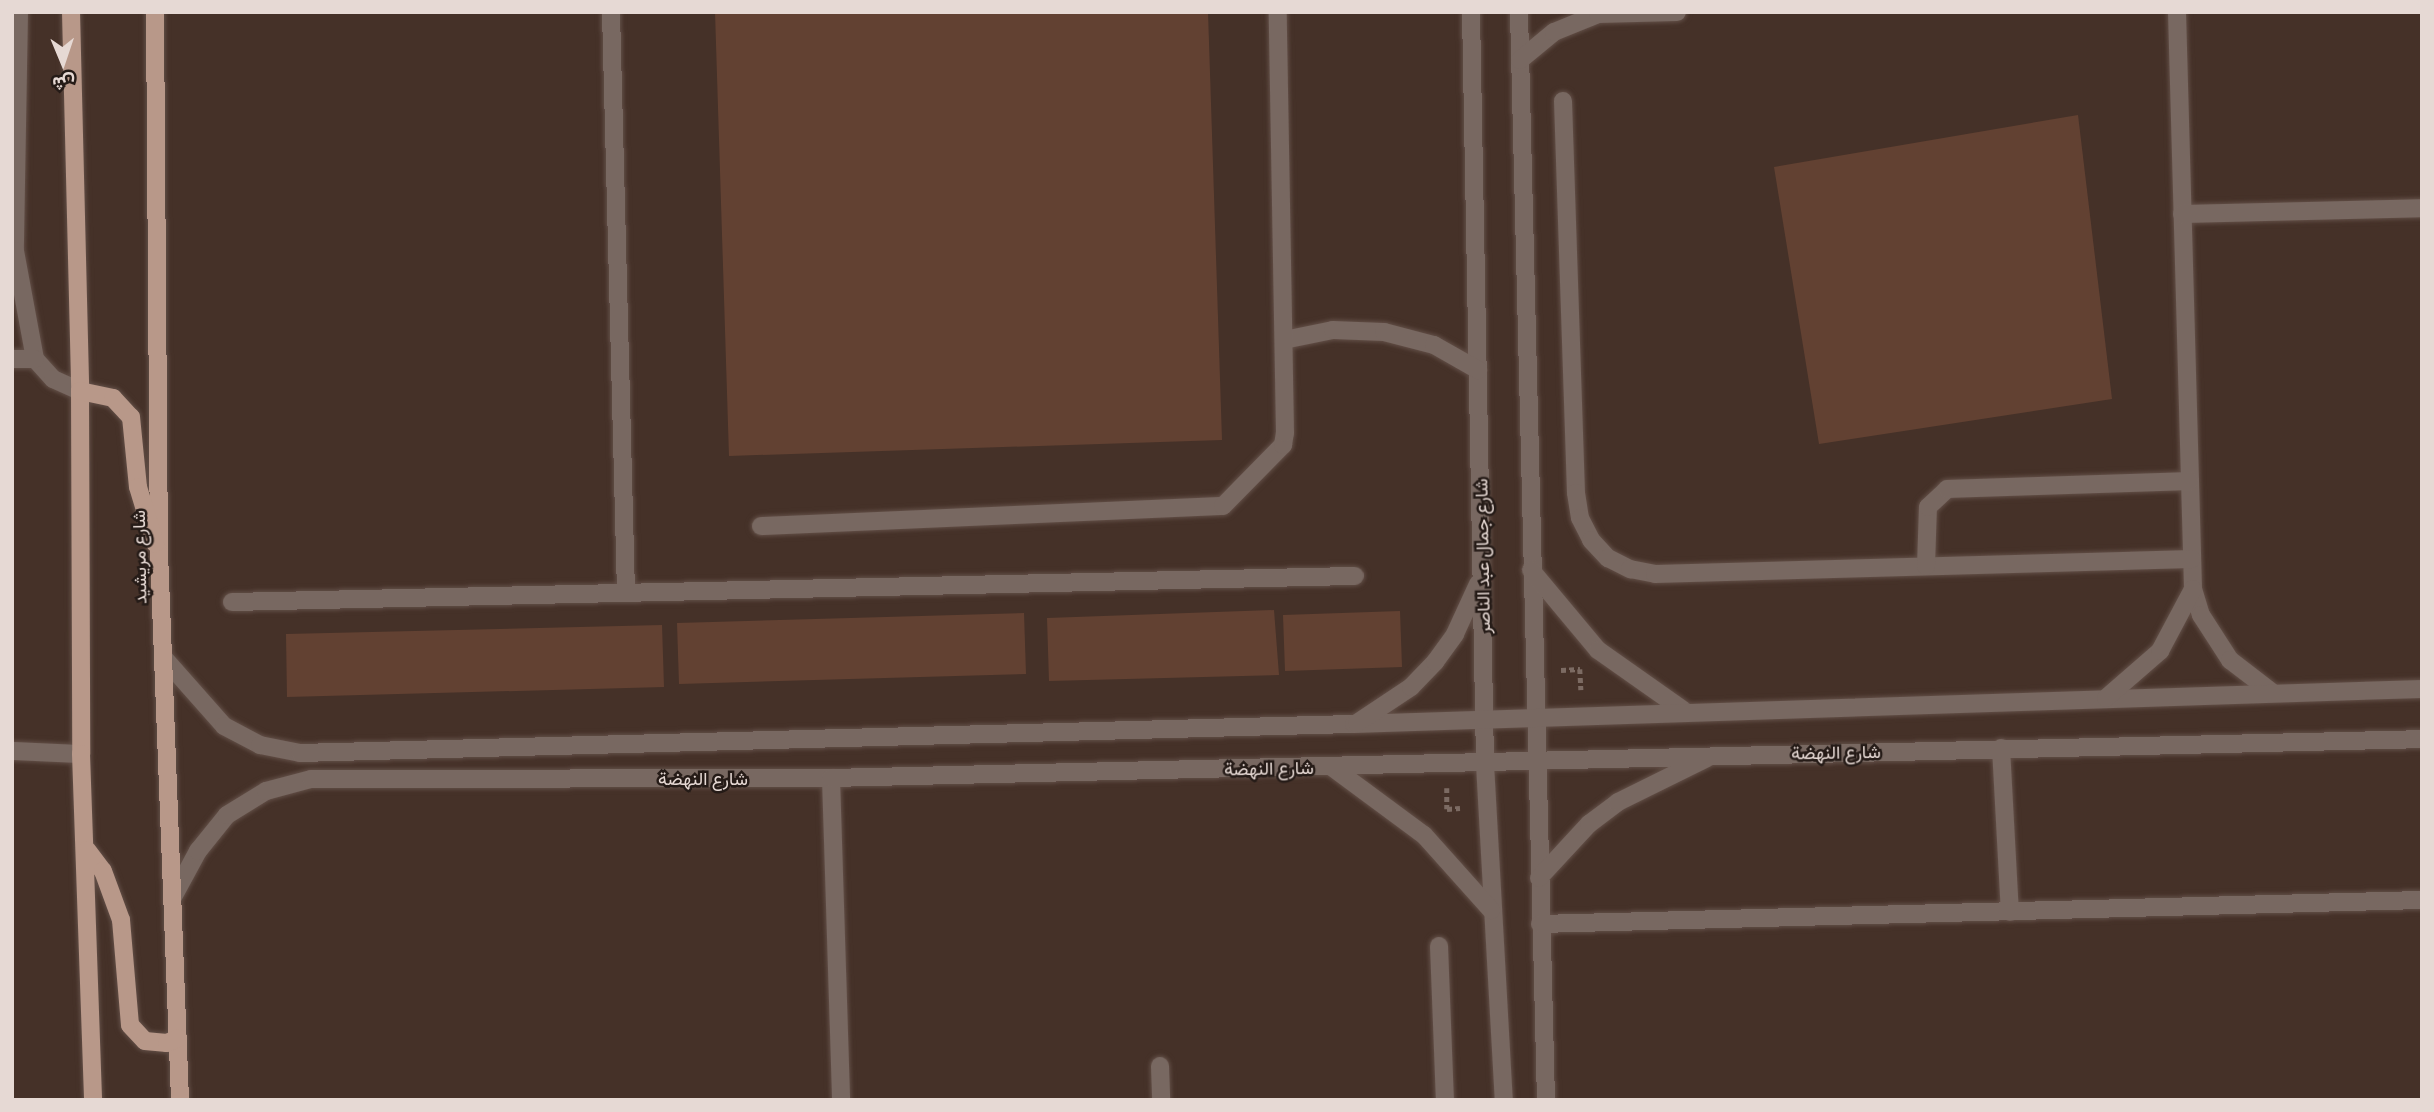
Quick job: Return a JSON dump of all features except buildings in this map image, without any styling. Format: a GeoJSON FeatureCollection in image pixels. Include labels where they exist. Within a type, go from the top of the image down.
{"type":"FeatureCollection","features":[{"type":"Feature","properties":{"kind":"main road"},"geometry":{"type":"LineString","coordinates":[[71,12],[80,391],[81,754],[88,850],[93,1100]]}},
{"type":"Feature","properties":{"kind":"main road","name":"شارع مريشيد"},"geometry":{"type":"LineString","coordinates":[[155,12],[159,553],[180,1100]]}},
{"type":"Feature","properties":{"kind":"main road"},"geometry":{"type":"LineString","coordinates":[[80,391],[113,398],[131,417],[138,487],[159,553]]}},
{"type":"Feature","properties":{"kind":"main road"},"geometry":{"type":"LineString","coordinates":[[88,850],[114,894],[121,920],[130,1025],[145,1041],[167,1043],[178,1038]]}},
{"type":"Feature","properties":{"kind":"street"},"geometry":{"type":"LineString","coordinates":[[19,12],[15,251],[34,359],[53,379],[80,391]]}},
{"type":"Feature","properties":{"kind":"street"},"geometry":{"type":"LineString","coordinates":[[611,12],[625,593]]}},
{"type":"Feature","properties":{"kind":"street"},"geometry":{"type":"LineString","coordinates":[[761,526],[1223,506],[1283,445],[1284,340],[1278,12]]}},
{"type":"Feature","properties":{"kind":"street","name":"شارع جمال عبد الناصر"},"geometry":{"type":"LineString","coordinates":[[1471,12],[1485,764],[1491,910],[1504,1100]]}},
{"type":"Feature","properties":{"kind":"street"},"geometry":{"type":"LineString","coordinates":[[1519,12],[1535,762],[1546,1100]]}},
{"type":"Feature","properties":{"kind":"street"},"geometry":{"type":"LineString","coordinates":[[1520,60],[1553,32],[1595,13],[1678,12]]}},
{"type":"Feature","properties":{"kind":"street"},"geometry":{"type":"LineString","coordinates":[[2177,12],[2193,589],[2201,615],[2230,660],[2273,693]]}},
{"type":"Feature","properties":{"kind":"street"},"geometry":{"type":"LineString","coordinates":[[1563,101],[1576,493],[1580,518],[1591,540],[1608,558],[1630,569],[1655,573],[2192,559]]}},
{"type":"Feature","properties":{"kind":"street"},"geometry":{"type":"LineString","coordinates":[[2182,215],[2422,208]]}},
{"type":"Feature","properties":{"kind":"street"},"geometry":{"type":"LineString","coordinates":[[1284,340],[1333,330],[1384,332],[1434,345],[1478,370]]}},
{"type":"Feature","properties":{"kind":"street"},"geometry":{"type":"LineString","coordinates":[[12,359],[34,359]]}},
{"type":"Feature","properties":{"kind":"street"},"geometry":{"type":"LineString","coordinates":[[1926,566],[1928,507],[1947,489],[2190,481]]}},
{"type":"Feature","properties":{"kind":"street"},"geometry":{"type":"LineString","coordinates":[[1531,570],[1598,650],[1683,710]]}},
{"type":"Feature","properties":{"kind":"street"},"geometry":{"type":"LineString","coordinates":[[1354,724],[1384,708],[1435,662],[1471,604],[1482,571]]}},
{"type":"Feature","properties":{"kind":"street"},"geometry":{"type":"LineString","coordinates":[[232,602],[1355,576]]}},
{"type":"Feature","properties":{"kind":"street"},"geometry":{"type":"LineString","coordinates":[[2106,698],[2160,651],[2193,589]]}},
{"type":"Feature","properties":{"kind":"street","name":"شارع النهضة"},"geometry":{"type":"LineString","coordinates":[[163,657],[224,726],[260,745],[300,752],[1354,724],[1683,710],[2422,689]]}},
{"type":"Feature","properties":{"kind":"street","name":"شارع النهضة"},"geometry":{"type":"LineString","coordinates":[[172,899],[198,851],[227,815],[266,790],[299,781],[831,778],[1485,764],[1716,754],[2422,739]]}},
{"type":"Feature","properties":{"kind":"street"},"geometry":{"type":"LineString","coordinates":[[2001,748],[2010,912]]}},
{"type":"Feature","properties":{"kind":"street"},"geometry":{"type":"LineString","coordinates":[[12,751],[81,754]]}},
{"type":"Feature","properties":{"kind":"street"},"geometry":{"type":"LineString","coordinates":[[1539,878],[1580,833],[1618,802],[1716,754]]}},
{"type":"Feature","properties":{"kind":"street"},"geometry":{"type":"LineString","coordinates":[[1332,767],[1424,835],[1491,910]]}},
{"type":"Feature","properties":{"kind":"street"},"geometry":{"type":"LineString","coordinates":[[831,778],[841,1100]]}},
{"type":"Feature","properties":{"kind":"street"},"geometry":{"type":"LineString","coordinates":[[1540,925],[2422,900]]}},
{"type":"Feature","properties":{"kind":"street"},"geometry":{"type":"LineString","coordinates":[[1439,946],[1445,1100]]}},
{"type":"Feature","properties":{"kind":"street"},"geometry":{"type":"LineString","coordinates":[[1160,1066],[1161,1100]]}}]}
